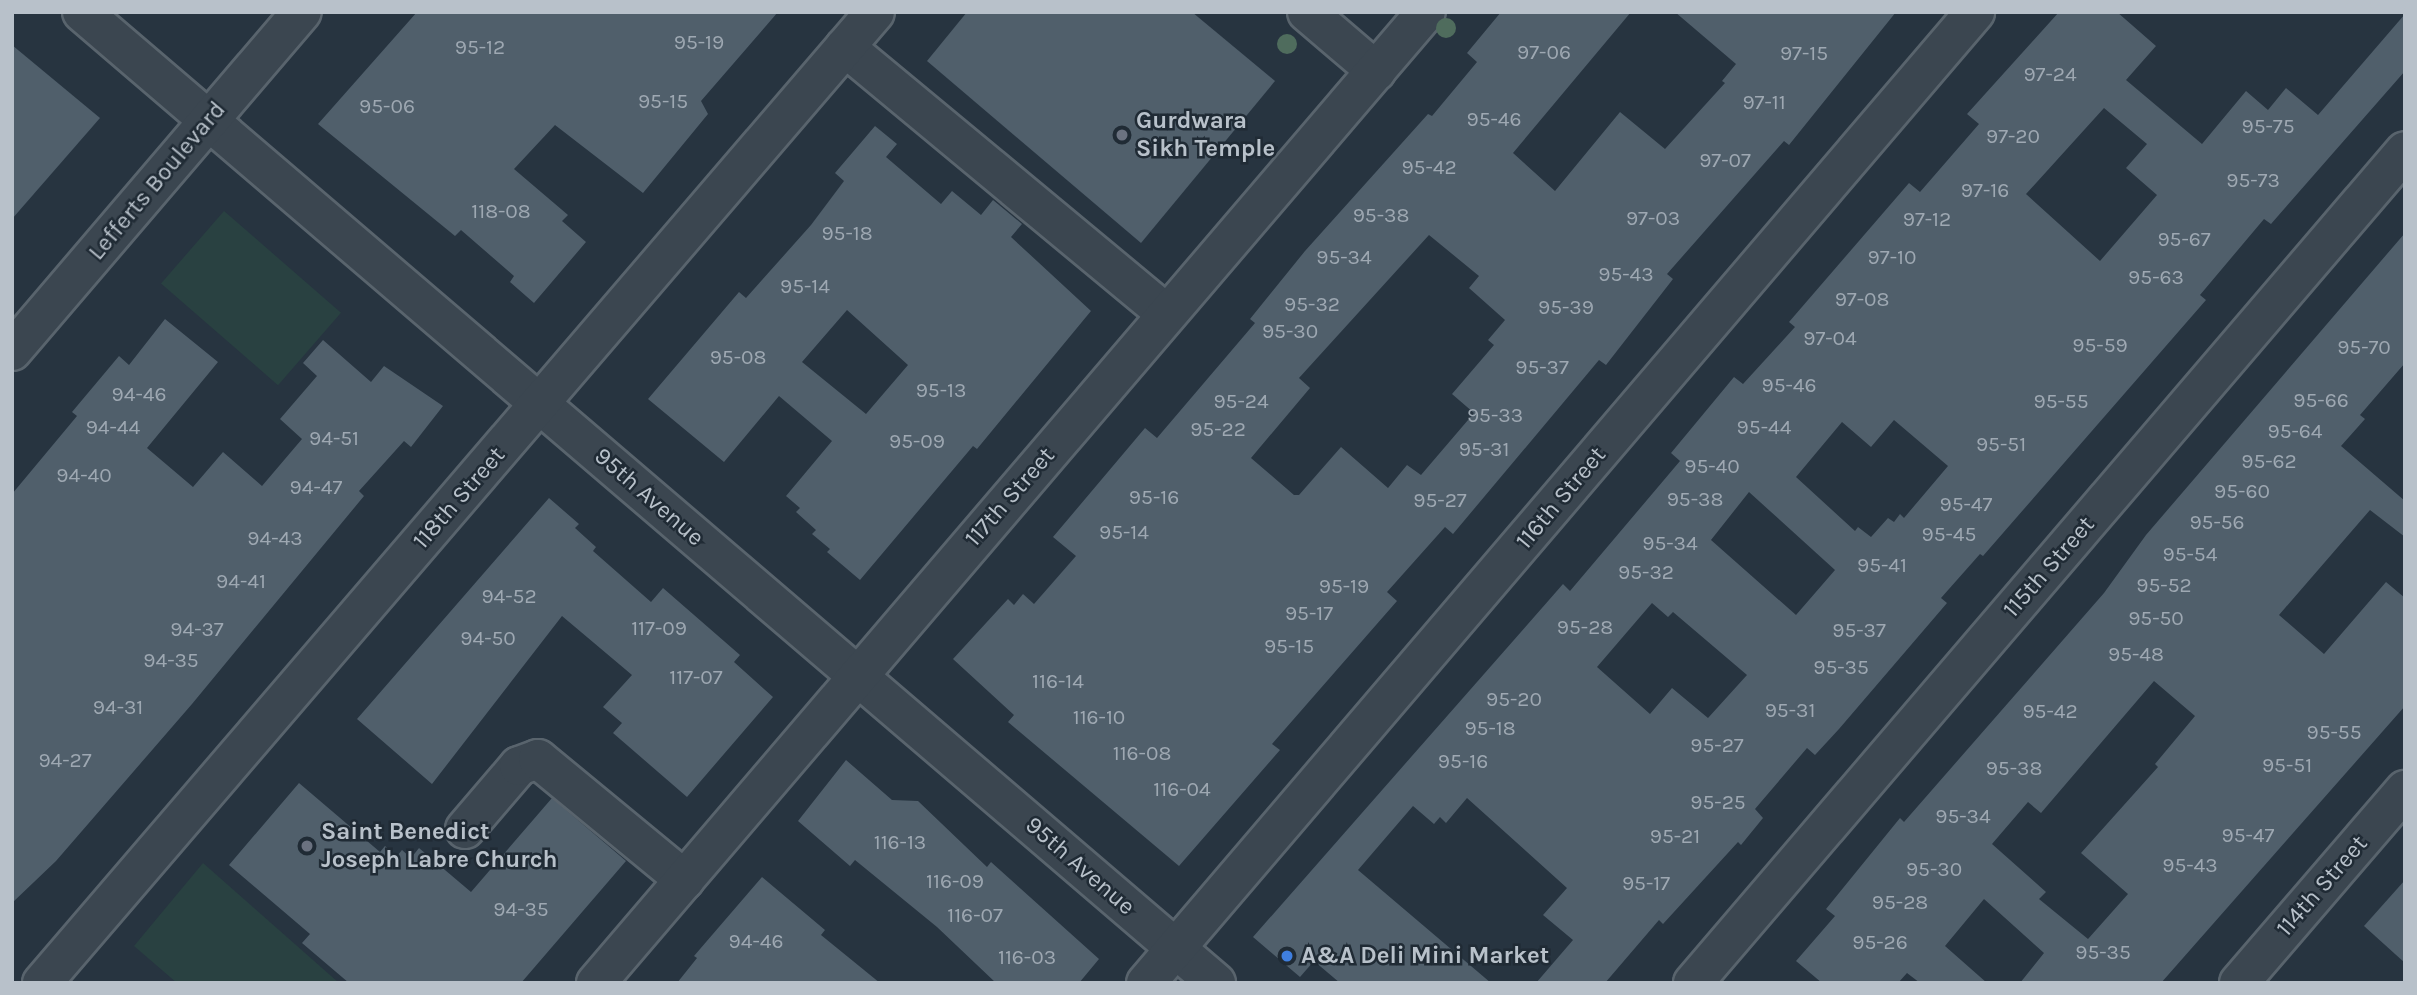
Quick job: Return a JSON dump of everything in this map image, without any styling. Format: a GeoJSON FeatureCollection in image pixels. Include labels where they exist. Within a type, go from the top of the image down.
{"type":"FeatureCollection","features":[{"type":"Feature","properties":{"kind":"street","name":"95th Avenue"},"geometry":{"type":"LineString","coordinates":[[82,12],[1216,983]]}},
{"type":"Feature","properties":{"kind":"street","name":"Lefferts Boulevard"},"geometry":{"type":"LineString","coordinates":[[12,351],[302,12]]}},
{"type":"Feature","properties":{"kind":"street","name":"118th Street"},"geometry":{"type":"LineString","coordinates":[[42,983],[875,12]]}},
{"type":"Feature","properties":{"kind":"street"},"geometry":{"type":"LineString","coordinates":[[1307,12],[1376,71]]}},
{"type":"Feature","properties":{"kind":"street","name":"117th Street"},"geometry":{"type":"LineString","coordinates":[[596,983],[1426,12]]}},
{"type":"Feature","properties":{"kind":"street","name":"116th Street"},"geometry":{"type":"LineString","coordinates":[[1146,983],[1975,12]]}},
{"type":"Feature","properties":{"kind":"street"},"geometry":{"type":"LineString","coordinates":[[845,47],[1167,314]]}},
{"type":"Feature","properties":{"kind":"street","name":"115th Street"},"geometry":{"type":"LineString","coordinates":[[1693,983],[2405,151]]}},
{"type":"Feature","properties":{"kind":"street"},"geometry":{"type":"LineString","coordinates":[[465,829],[519,766],[538,760],[685,880]]}},
{"type":"Feature","properties":{"kind":"street","name":"114th Street"},"geometry":{"type":"LineString","coordinates":[[2239,983],[2405,790]]}},
{"type":"Feature","properties":{"kind":"green space"},"geometry":{"type":"Polygon","coordinates":[[[224,211],[341,313],[278,385],[161,283],[224,211]]]}},
{"type":"Feature","properties":{"kind":"green space"},"geometry":{"type":"Polygon","coordinates":[[[203,863],[339,983],[177,983],[134,946],[203,863]]]}},
{"type":"Feature","properties":{"kind":"building"},"geometry":{"type":"Polygon","coordinates":[[[417,12],[778,12],[701,101],[708,114],[643,193],[555,125],[514,169],[568,215],[562,221],[586,242],[534,303],[510,282],[514,276],[461,230],[455,236],[318,124],[417,12]]]}},
{"type":"Feature","properties":{"kind":"building","name":"Gurdwara Sikh Temple"},"geometry":{"type":"Polygon","coordinates":[[[967,12],[1192,12],[1275,81],[1141,243],[927,61],[967,12]]]}},
{"type":"Feature","properties":{"kind":"building"},"geometry":{"type":"Polygon","coordinates":[[[1501,12],[1631,12],[1513,153],[1555,191],[1620,112],[1665,149],[1725,83],[1722,81],[1736,64],[1675,12],[1896,12],[1789,145],[1784,141],[1667,274],[1673,279],[1606,365],[1599,360],[1453,534],[1445,527],[1387,592],[1397,601],[1272,744],[1280,750],[1179,866],[1008,722],[1014,715],[953,659],[1008,599],[1014,605],[1023,594],[1034,604],[1076,556],[1053,537],[1145,428],[1157,438],[1255,323],[1250,319],[1305,251],[1428,114],[1432,116],[1477,62],[1467,53],[1501,12]],[[1429,235],[1299,378],[1310,388],[1251,458],[1294,495],[1299,495],[1341,447],[1388,488],[1407,465],[1421,475],[1474,413],[1452,394],[1494,345],[1488,340],[1505,320],[1469,288],[1479,276],[1429,235]]]}},
{"type":"Feature","properties":{"kind":"building"},"geometry":{"type":"Polygon","coordinates":[[[2059,12],[2117,12],[2156,46],[2126,80],[2202,144],[2246,91],[2268,110],[2286,88],[2318,115],[2405,14],[2405,71],[2271,224],[2264,219],[2200,295],[2206,300],[1983,556],[1980,554],[1941,598],[1947,603],[1839,729],[1815,755],[1807,748],[1755,809],[1763,818],[1741,845],[1738,842],[1663,924],[1659,920],[1605,983],[1536,983],[1573,940],[1543,915],[1567,888],[1467,798],[1446,823],[1440,817],[1434,824],[1413,806],[1358,870],[1491,983],[1340,983],[1314,961],[1300,977],[1253,937],[1563,584],[1570,591],[1680,461],[1671,453],[1734,377],[1743,384],[1795,327],[1789,322],[1909,183],[1920,192],[1979,124],[1967,114],[2059,12]],[[2104,108],[2026,194],[2100,261],[2157,195],[2126,168],[2147,144],[2104,108]],[[1894,420],[1871,447],[1842,422],[1796,477],[1855,531],[1858,527],[1871,537],[1888,518],[1894,522],[1900,514],[1904,518],[1948,466],[1894,420]],[[1749,492],[1711,540],[1796,615],[1835,570],[1749,492]],[[1652,603],[1597,667],[1650,714],[1672,688],[1708,718],[1747,675],[1673,612],[1668,617],[1652,603]]]}},
{"type":"Feature","properties":{"kind":"building"},"geometry":{"type":"Polygon","coordinates":[[[12,45],[100,118],[12,219],[12,45]]]}},
{"type":"Feature","properties":{"kind":"building"},"geometry":{"type":"Polygon","coordinates":[[[875,126],[897,144],[886,157],[941,204],[952,191],[981,215],[993,200],[1022,224],[1011,237],[1091,311],[977,449],[973,446],[860,580],[827,552],[830,549],[812,534],[816,530],[796,512],[800,508],[786,496],[832,441],[779,396],[724,462],[648,399],[739,292],[746,298],[811,225],[844,181],[835,173],[875,126]],[[847,310],[802,362],[866,414],[908,365],[847,310]]]}},
{"type":"Feature","properties":{"kind":"building"},"geometry":{"type":"Polygon","coordinates":[[[2405,233],[2405,363],[2360,415],[2365,419],[2341,446],[2405,501],[2405,537],[2370,510],[2279,615],[2324,654],[2386,582],[2405,598],[2405,706],[2161,983],[2020,983],[2044,953],[1984,899],[1945,946],[1987,983],[1920,983],[1907,973],[1898,983],[1822,983],[1796,961],[1835,916],[1826,909],[1900,818],[1904,822],[2104,593],[2146,535],[2405,233]],[[2154,681],[2041,813],[2028,802],[1992,844],[2046,892],[2039,899],[2088,939],[2128,894],[2081,853],[2158,767],[2155,764],[2195,716],[2154,681]]]}},
{"type":"Feature","properties":{"kind":"building"},"geometry":{"type":"Polygon","coordinates":[[[165,319],[218,362],[147,448],[193,487],[223,452],[262,486],[302,439],[280,419],[317,376],[303,363],[323,340],[371,382],[384,366],[443,406],[411,447],[404,441],[359,491],[364,496],[192,704],[56,861],[12,903],[12,494],[77,416],[72,412],[119,356],[129,365],[165,319]]]}},
{"type":"Feature","properties":{"kind":"building"},"geometry":{"type":"Polygon","coordinates":[[[549,498],[579,524],[575,528],[596,547],[593,551],[651,602],[663,588],[740,655],[734,662],[773,697],[687,797],[613,733],[622,723],[603,707],[632,675],[562,616],[432,784],[357,719],[549,498]]]}},
{"type":"Feature","properties":{"kind":"building"},"geometry":{"type":"Polygon","coordinates":[[[846,760],[892,800],[918,801],[987,867],[991,862],[1099,959],[1079,983],[996,983],[937,927],[855,860],[850,866],[798,821],[846,760]]]}},
{"type":"Feature","properties":{"kind":"building"},"geometry":{"type":"Polygon","coordinates":[[[299,783],[380,852],[385,846],[397,856],[402,850],[411,858],[419,848],[471,892],[552,798],[626,861],[521,983],[349,983],[302,943],[310,934],[229,865],[299,783]]]}},
{"type":"Feature","properties":{"kind":"building"},"geometry":{"type":"Polygon","coordinates":[[[762,877],[825,930],[821,935],[880,983],[677,983],[697,958],[694,956],[762,877]]]}},
{"type":"Feature","properties":{"kind":"building"},"geometry":{"type":"Polygon","coordinates":[[[2405,880],[2405,963],[2364,926],[2405,880]]]}},
{"type":"Feature","properties":{"kind":"place","name":"Gurdwara Sikh Temple"},"geometry":{"type":"Point","coordinates":[1122,135]}},
{"type":"Feature","properties":{"kind":"place","name":"Saint Benedict Joseph Labre Church"},"geometry":{"type":"Point","coordinates":[307,846]}},
{"type":"Feature","properties":{"kind":"place","name":"A&A Deli Mini Market"},"geometry":{"type":"Point","coordinates":[1287,956]}}]}
